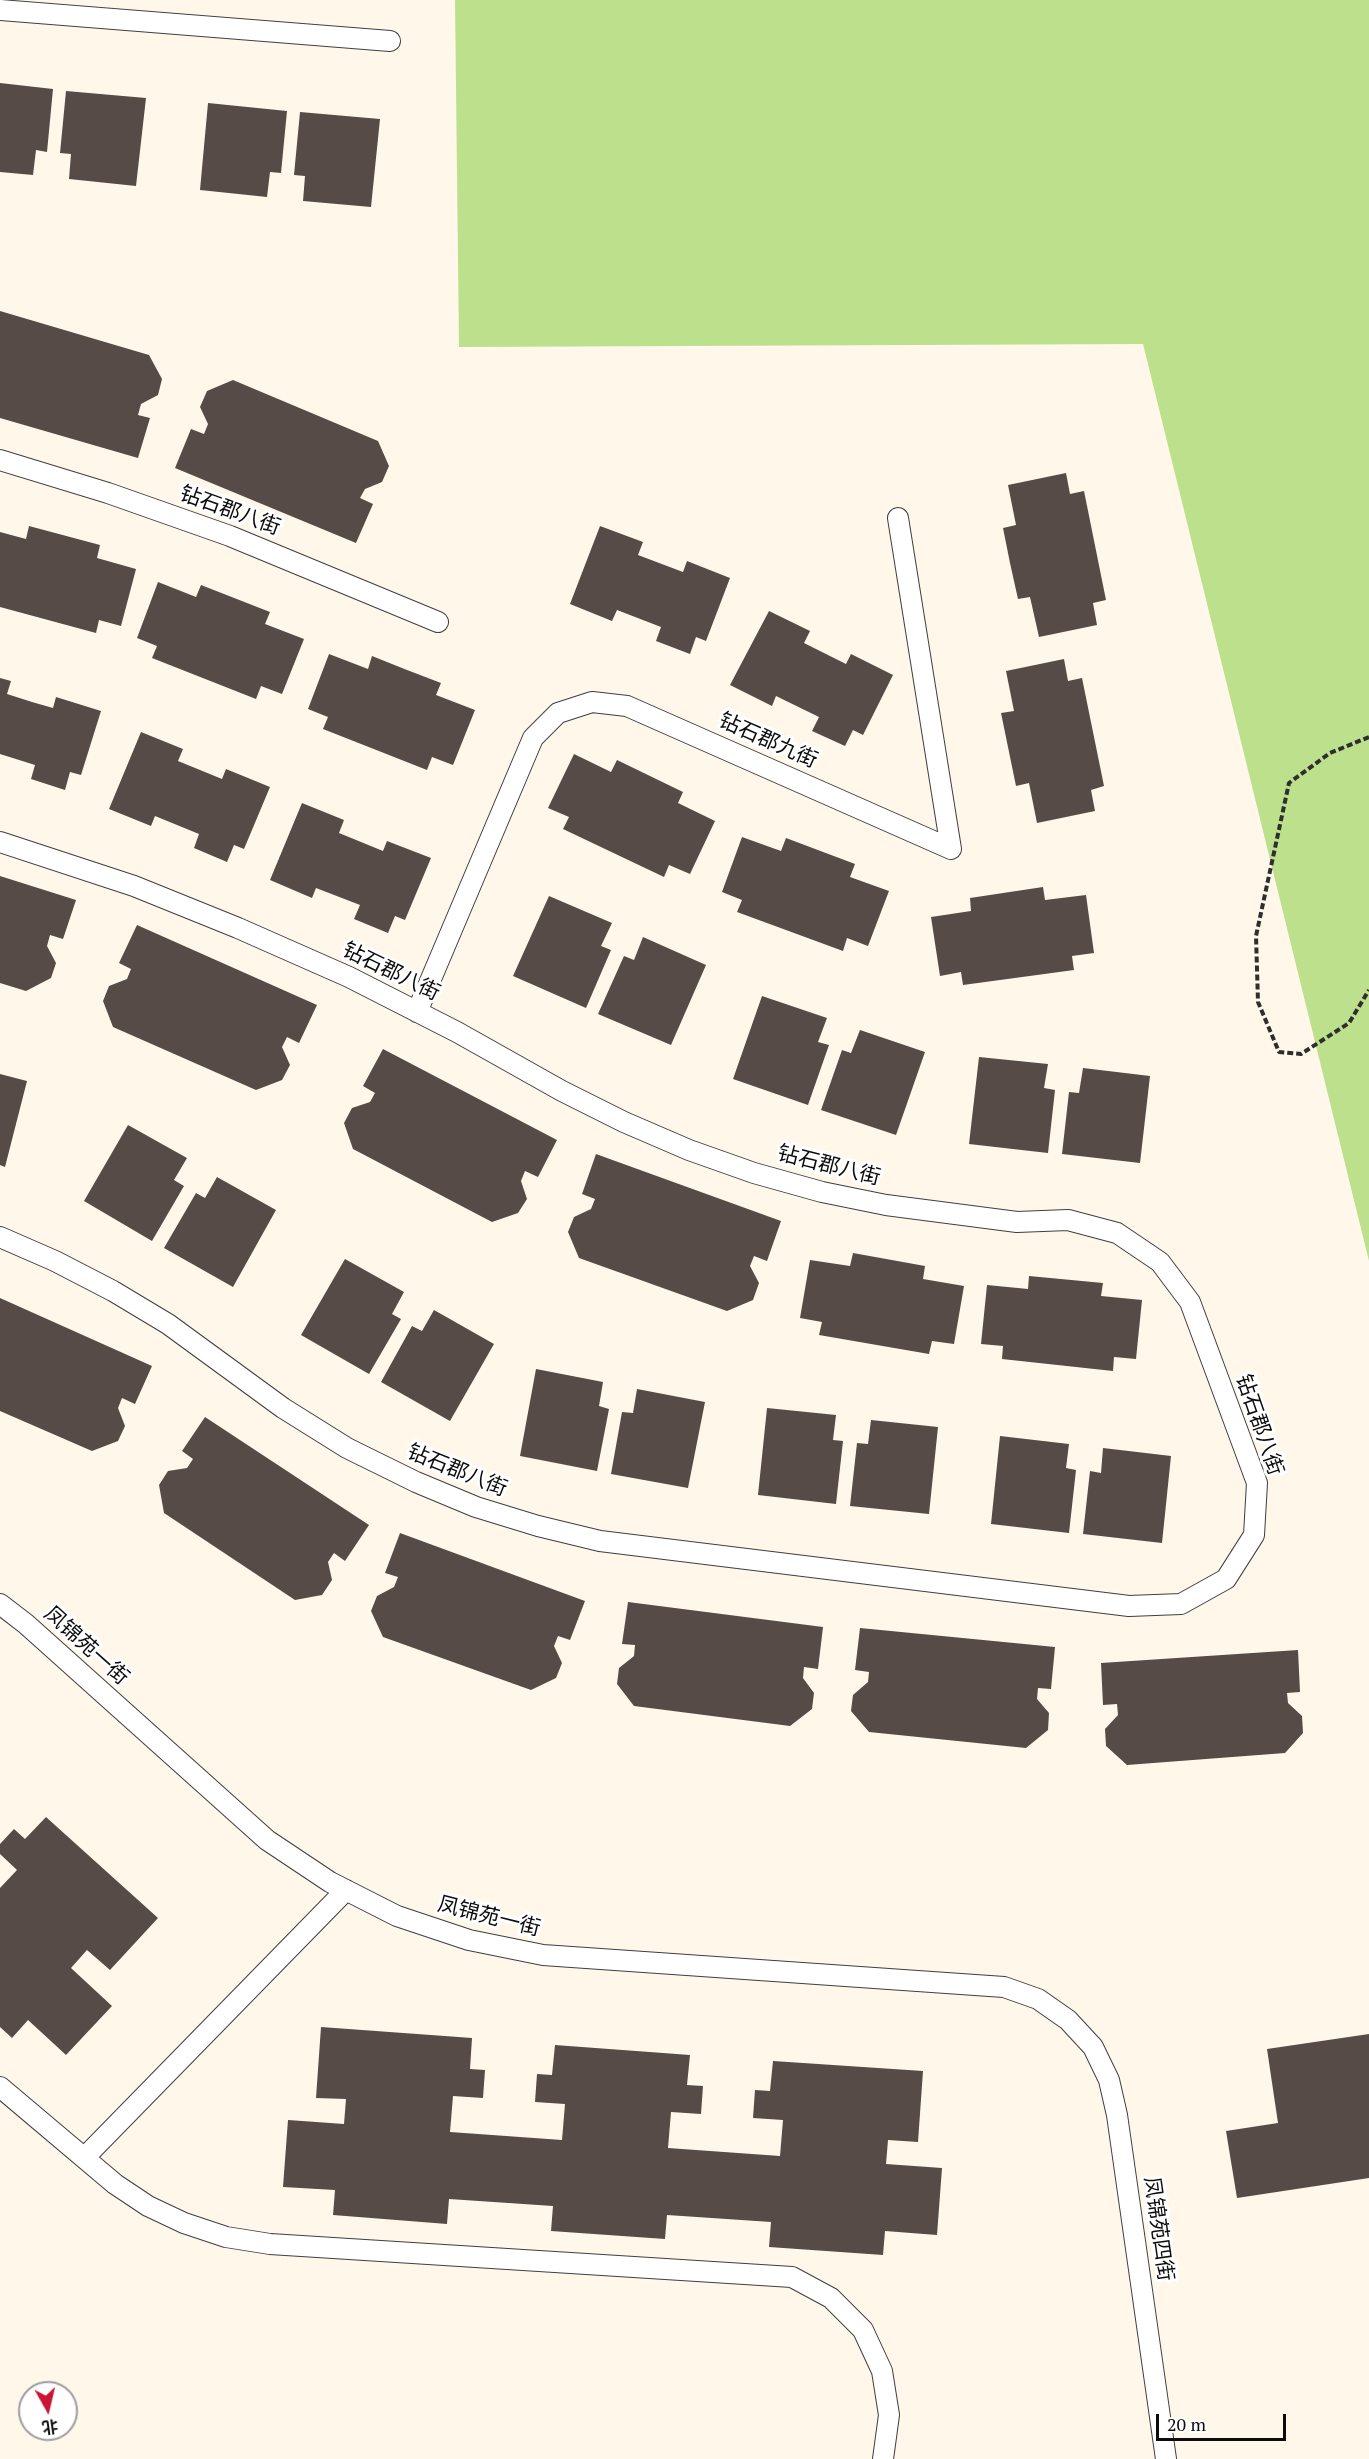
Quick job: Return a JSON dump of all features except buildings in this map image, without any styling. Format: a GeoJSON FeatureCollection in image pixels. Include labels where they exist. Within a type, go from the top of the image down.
{"type":"FeatureCollection","features":[{"type":"Feature","properties":{"kind":"lane"},"geometry":{"type":"LineString","coordinates":[[0,10],[390,41]]}},
{"type":"Feature","properties":{"kind":"lane","name":"钻石郡八街"},"geometry":{"type":"LineString","coordinates":[[0,460],[108,493],[230,536],[438,621]]}},
{"type":"Feature","properties":{"kind":"lane","name":"钻石郡九街"},"geometry":{"type":"LineString","coordinates":[[417,1012],[533,738],[558,713],[592,702],[627,706],[951,849],[898,518]]}},
{"type":"Feature","properties":{"kind":"lane","name":"钻石郡八街"},"geometry":{"type":"LineString","coordinates":[[0,842],[134,886],[238,928],[349,977],[624,1122],[689,1150],[754,1173],[822,1192],[897,1207],[1017,1222],[1068,1220],[1117,1233],[1160,1262],[1190,1302],[1257,1484],[1254,1535],[1226,1579],[1181,1604],[1129,1606],[600,1541],[538,1526],[466,1503],[416,1482],[348,1448],[283,1408],[159,1318],[54,1261],[0,1237]]}},
{"type":"Feature","properties":{"kind":"lane","name":"凤锦苑一街"},"geometry":{"type":"LineString","coordinates":[[0,1604],[26,1624],[267,1840],[346,1890],[397,1916],[469,1940],[543,1955],[1004,1987],[1038,1999],[1068,2020]]}},
{"type":"Feature","properties":{"kind":"lane"},"geometry":{"type":"LineString","coordinates":[[85,2157],[346,1890]]}},
{"type":"Feature","properties":{"kind":"lane","name":"凤锦苑四街"},"geometry":{"type":"LineString","coordinates":[[1068,2020],[1093,2047],[1109,2080],[1117,2115],[1166,2459]]}},
{"type":"Feature","properties":{"kind":"lane"},"geometry":{"type":"LineString","coordinates":[[0,2087],[115,2184],[148,2206],[184,2223],[226,2237],[270,2244],[792,2277],[831,2298],[863,2330],[882,2371],[889,2415],[883,2459]]}},
{"type":"Feature","properties":{"kind":"path"},"geometry":{"type":"LineString","coordinates":[[1369,737],[1330,753],[1290,783],[1257,936],[1258,1002],[1279,1052],[1301,1054],[1349,1023],[1369,990]]}},
{"type":"Feature","properties":{"kind":"green space"},"geometry":{"type":"Polygon","coordinates":[[[455,0],[1369,0],[1369,1261],[1143,344],[459,347],[455,0]]]}}]}
